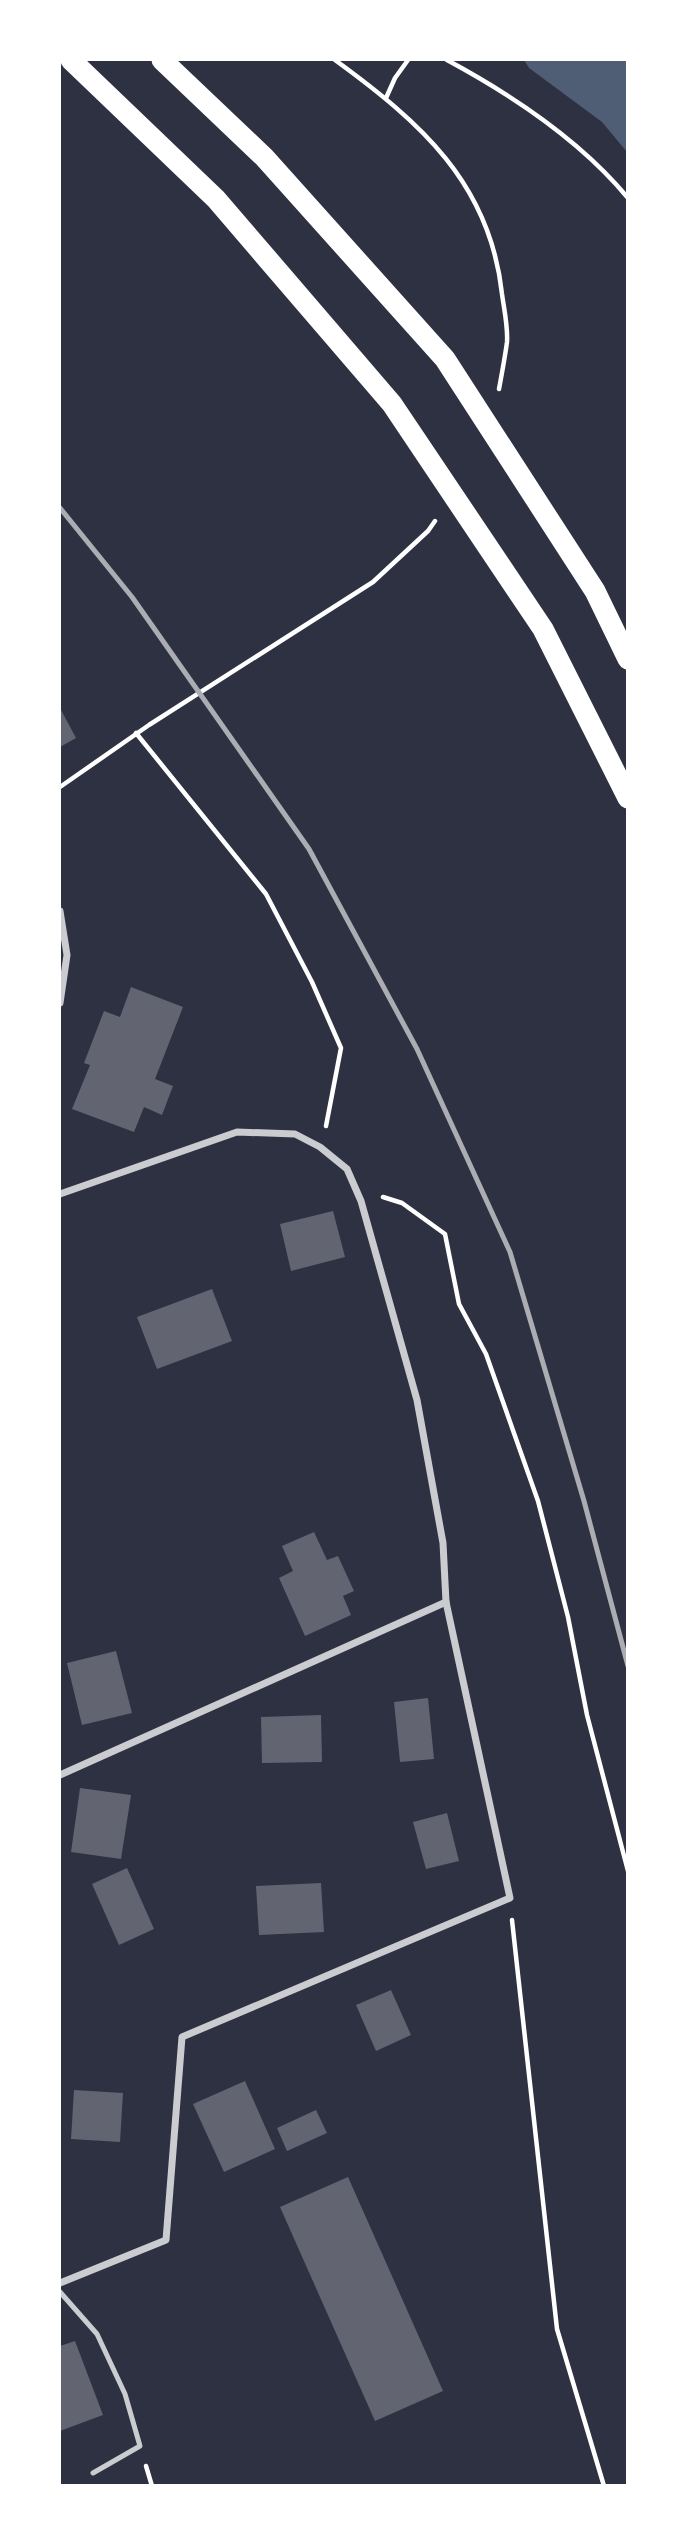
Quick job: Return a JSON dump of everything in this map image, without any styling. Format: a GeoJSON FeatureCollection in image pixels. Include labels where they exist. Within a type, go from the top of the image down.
{"type":"FeatureCollection","features":[{"type":"Feature","properties":{"kind":"highway"},"geometry":{"type":"LineString","coordinates":[[71,60],[216,199],[391,404],[543,629],[628,798]]}},
{"type":"Feature","properties":{"kind":"highway"},"geometry":{"type":"LineString","coordinates":[[162,60],[264,157],[445,359],[595,592],[628,659]]}},
{"type":"Feature","properties":{"kind":"street"},"geometry":{"type":"LineString","coordinates":[[60,911],[67,955],[60,1003]]}},
{"type":"Feature","properties":{"kind":"street"},"geometry":{"type":"LineString","coordinates":[[60,1194],[237,1132],[295,1134],[320,1147],[347,1169],[355,1188],[417,1400],[443,1543],[446,1602],[510,1898],[182,2037],[166,2240],[60,2283]]}},
{"type":"Feature","properties":{"kind":"street"},"geometry":{"type":"LineString","coordinates":[[60,1775],[446,1602]]}},
{"type":"Feature","properties":{"kind":"lane"},"geometry":{"type":"LineString","coordinates":[[60,2292],[97,2334],[125,2394],[140,2446],[93,2473]]}},
{"type":"Feature","properties":{"kind":"path"},"geometry":{"type":"LineString","coordinates":[[335,60],[404,113]]}},
{"type":"Feature","properties":{"kind":"path"},"geometry":{"type":"LineString","coordinates":[[386,98],[395,78],[408,60]]}},
{"type":"Feature","properties":{"kind":"path"},"geometry":{"type":"LineString","coordinates":[[447,60],[530,112],[604,170],[628,198]]}},
{"type":"Feature","properties":{"kind":"path"},"geometry":{"type":"LineString","coordinates":[[60,787],[136,733],[373,582]]}},
{"type":"Feature","properties":{"kind":"path"},"geometry":{"type":"LineString","coordinates":[[136,733],[266,894],[312,982],[341,1048],[331,1111],[320,1147]]}},
{"type":"Feature","properties":{"kind":"path"},"geometry":{"type":"LineString","coordinates":[[355,1188],[402,1203],[445,1234],[459,1304],[486,1354],[538,1501],[568,1617],[587,1715],[628,1871]]}},
{"type":"Feature","properties":{"kind":"path"},"geometry":{"type":"LineString","coordinates":[[510,1898],[557,2329],[604,2486]]}},
{"type":"Feature","properties":{"kind":"water"},"geometry":{"type":"Polygon","coordinates":[[[524,60],[627,60],[627,152],[602,122],[529,68],[524,60]]]}},
{"type":"Feature","properties":{"kind":"building"},"geometry":{"type":"Polygon","coordinates":[[[60,708],[76,738],[60,747],[60,708]]]}},
{"type":"Feature","properties":{"kind":"building"},"geometry":{"type":"Polygon","coordinates":[[[131,987],[183,1007],[155,1079],[173,1086],[162,1115],[144,1107],[134,1132],[72,1109],[90,1065],[84,1063],[104,1011],[120,1017],[131,987]]]}},
{"type":"Feature","properties":{"kind":"building"},"geometry":{"type":"Polygon","coordinates":[[[333,1211],[345,1257],[291,1271],[280,1224],[333,1211]]]}},
{"type":"Feature","properties":{"kind":"building"},"geometry":{"type":"Polygon","coordinates":[[[212,1289],[232,1341],[157,1369],[137,1317],[212,1289]]]}},
{"type":"Feature","properties":{"kind":"building"},"geometry":{"type":"Polygon","coordinates":[[[314,1532],[327,1560],[338,1556],[354,1591],[343,1596],[351,1615],[305,1636],[279,1578],[293,1571],[282,1546],[314,1532]]]}},
{"type":"Feature","properties":{"kind":"building"},"geometry":{"type":"Polygon","coordinates":[[[116,1651],[132,1713],[82,1725],[67,1663],[116,1651]]]}},
{"type":"Feature","properties":{"kind":"building"},"geometry":{"type":"Polygon","coordinates":[[[428,1698],[434,1759],[400,1762],[394,1702],[428,1698]]]}},
{"type":"Feature","properties":{"kind":"building"},"geometry":{"type":"Polygon","coordinates":[[[321,1715],[322,1762],[262,1763],[261,1717],[321,1715]]]}},
{"type":"Feature","properties":{"kind":"building"},"geometry":{"type":"Polygon","coordinates":[[[80,1788],[131,1795],[121,1859],[71,1852],[80,1788]]]}},
{"type":"Feature","properties":{"kind":"building"},"geometry":{"type":"Polygon","coordinates":[[[447,1813],[459,1861],[426,1869],[413,1822],[447,1813]]]}},
{"type":"Feature","properties":{"kind":"building"},"geometry":{"type":"Polygon","coordinates":[[[127,1868],[154,1929],[119,1945],[92,1884],[127,1868]]]}},
{"type":"Feature","properties":{"kind":"building"},"geometry":{"type":"Polygon","coordinates":[[[321,1883],[324,1932],[259,1935],[256,1886],[321,1883]]]}},
{"type":"Feature","properties":{"kind":"building"},"geometry":{"type":"Polygon","coordinates":[[[391,1990],[411,2035],[376,2051],[356,2005],[391,1990]]]}},
{"type":"Feature","properties":{"kind":"building"},"geometry":{"type":"Polygon","coordinates":[[[245,2081],[275,2149],[224,2172],[193,2104],[245,2081]]]}},
{"type":"Feature","properties":{"kind":"building"},"geometry":{"type":"Polygon","coordinates":[[[74,2090],[123,2093],[120,2142],[71,2139],[74,2090]]]}},
{"type":"Feature","properties":{"kind":"building"},"geometry":{"type":"Polygon","coordinates":[[[316,2110],[327,2133],[287,2151],[277,2128],[316,2110]]]}},
{"type":"Feature","properties":{"kind":"building"},"geometry":{"type":"Polygon","coordinates":[[[348,2177],[443,2391],[375,2421],[280,2207],[348,2177]]]}},
{"type":"Feature","properties":{"kind":"building"},"geometry":{"type":"Polygon","coordinates":[[[75,2341],[103,2415],[60,2431],[60,2346],[75,2341]]]}},
{"type":"Feature","properties":{"kind":"railway"},"geometry":{"type":"LineString","coordinates":[[60,508],[132,597],[309,849],[417,1049],[510,1252],[584,1501],[628,1666]]}}]}
